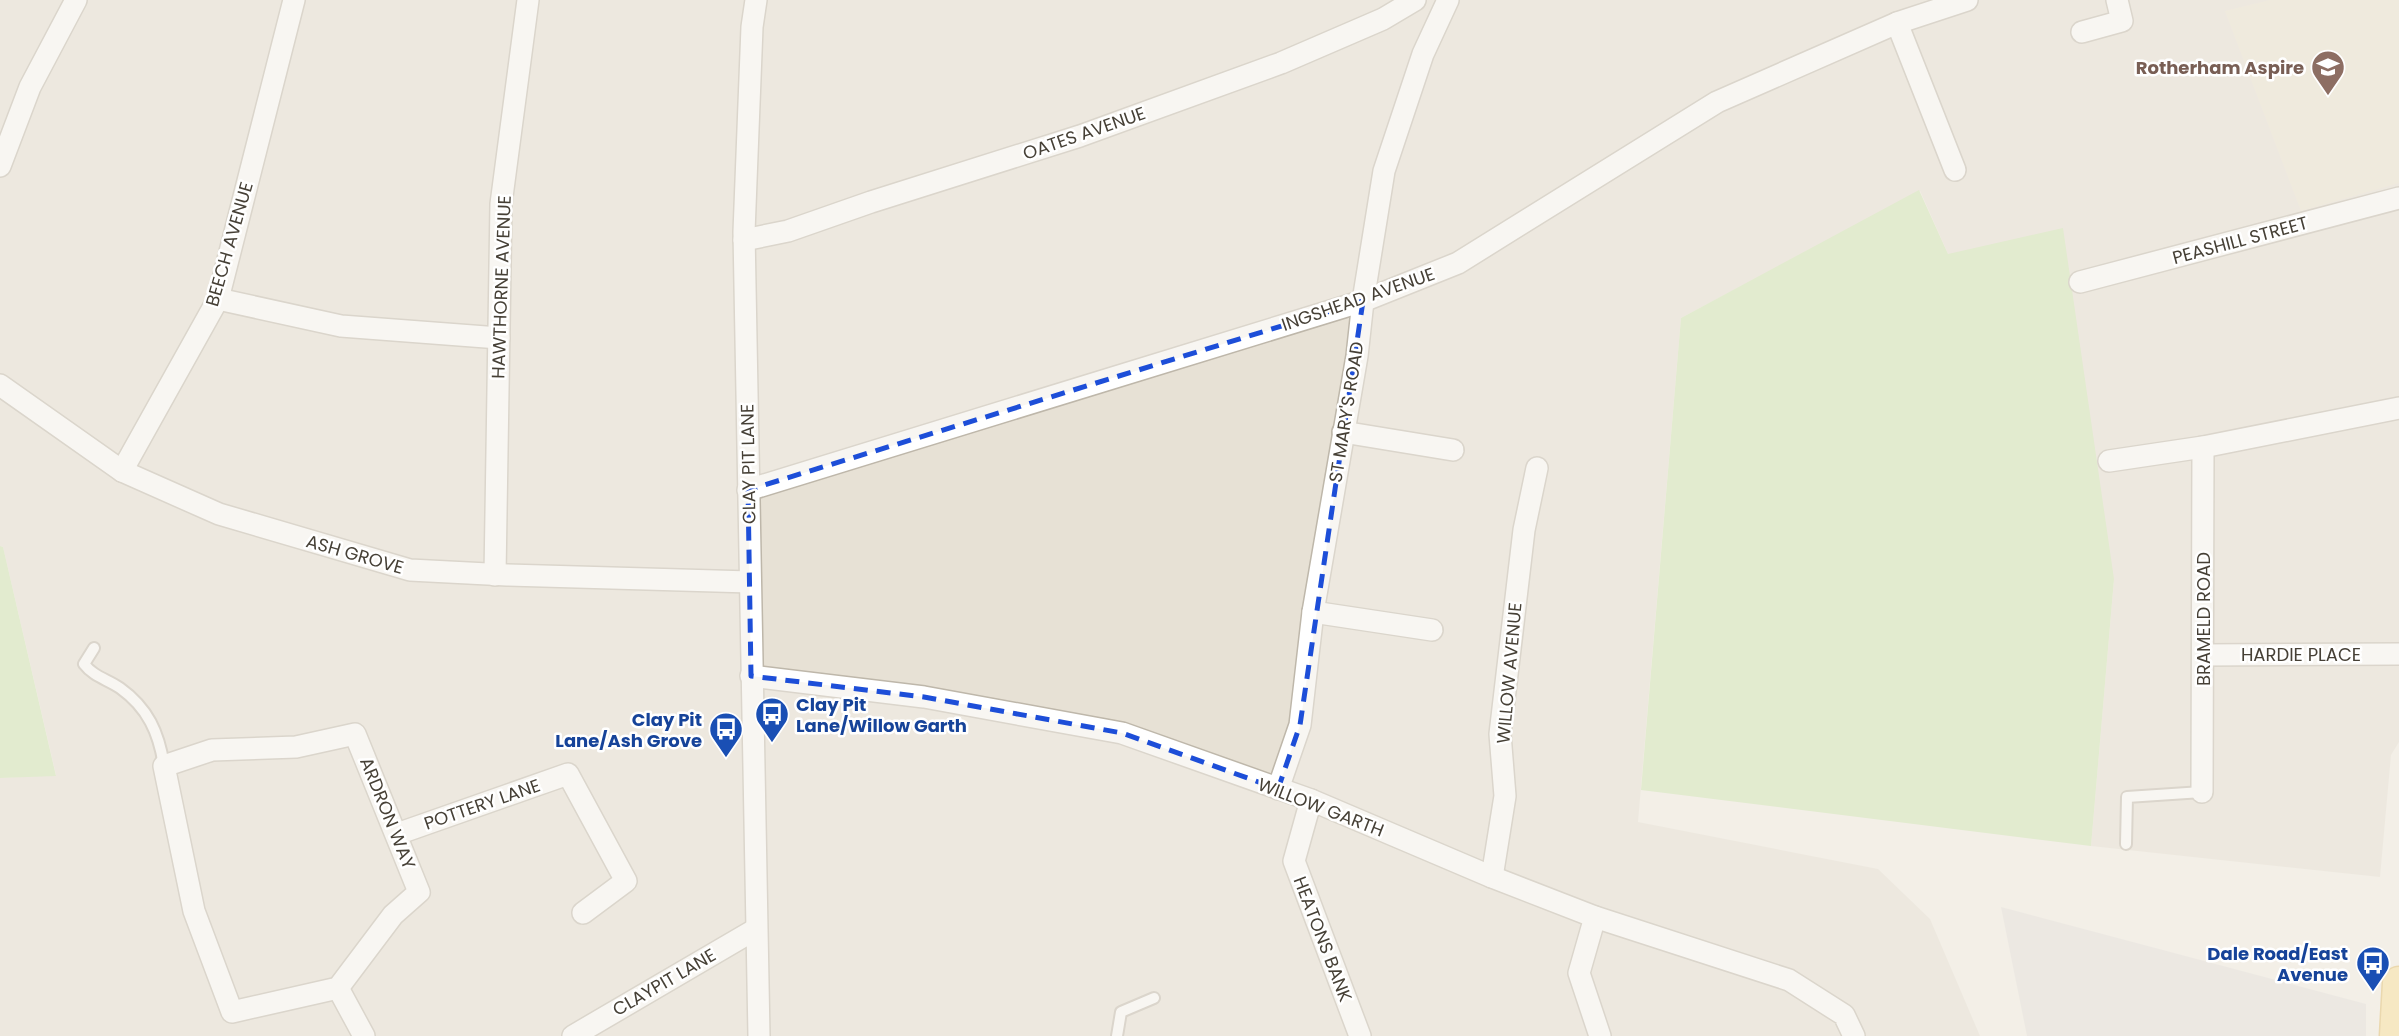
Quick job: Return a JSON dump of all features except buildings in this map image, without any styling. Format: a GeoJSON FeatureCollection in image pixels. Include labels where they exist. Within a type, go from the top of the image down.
{"type":"FeatureCollection","features":[{"type":"Feature","properties":{"kind":"main road"},"geometry":{"type":"LineString","coordinates":[[2396,1036],[2399,983]]}},
{"type":"Feature","properties":{"kind":"street"},"geometry":{"type":"LineString","coordinates":[[0,166],[30,87],[76,0]]}},
{"type":"Feature","properties":{"kind":"street","name":"BEECH AVENUE"},"geometry":{"type":"LineString","coordinates":[[122,471],[218,299],[294,0]]}},
{"type":"Feature","properties":{"kind":"street","name":"HAWTHORNE AVENUE"},"geometry":{"type":"LineString","coordinates":[[495,575],[501,204],[528,0]]}},
{"type":"Feature","properties":{"kind":"street","name":"CLAY PIT LANE"},"geometry":{"type":"LineString","coordinates":[[756,0],[744,240],[759,1036]]}},
{"type":"Feature","properties":{"kind":"street","name":"OATES AVENUE"},"geometry":{"type":"LineString","coordinates":[[744,240],[788,231],[1080,136],[1281,63],[1383,19],[1415,0]]}},
{"type":"Feature","properties":{"kind":"street","name":"ST MARY'S ROAD"},"geometry":{"type":"LineString","coordinates":[[1278,789],[1300,725],[1313,612],[1357,356],[1384,171],[1423,54],[1448,0]]}},
{"type":"Feature","properties":{"kind":"street","name":"INGSHEAD AVENUE"},"geometry":{"type":"LineString","coordinates":[[748,490],[1363,301],[1458,263],[1717,102],[1898,23],[1967,0]]}},
{"type":"Feature","properties":{"kind":"street"},"geometry":{"type":"LineString","coordinates":[[2082,32],[2122,21],[2117,0]]}},
{"type":"Feature","properties":{"kind":"street"},"geometry":{"type":"LineString","coordinates":[[1898,23],[1955,170]]}},
{"type":"Feature","properties":{"kind":"street","name":"PEASHILL STREET"},"geometry":{"type":"LineString","coordinates":[[2080,282],[2399,198]]}},
{"type":"Feature","properties":{"kind":"street"},"geometry":{"type":"LineString","coordinates":[[218,299],[341,326],[499,338]]}},
{"type":"Feature","properties":{"kind":"street","name":"ASH GROVE"},"geometry":{"type":"LineString","coordinates":[[0,385],[122,471],[219,514],[410,570],[750,582]]}},
{"type":"Feature","properties":{"kind":"street"},"geometry":{"type":"LineString","coordinates":[[2109,461],[2203,447],[2399,408]]}},
{"type":"Feature","properties":{"kind":"street"},"geometry":{"type":"LineString","coordinates":[[1343,432],[1454,450]]}},
{"type":"Feature","properties":{"kind":"street","name":"BRAMELD ROAD"},"geometry":{"type":"LineString","coordinates":[[2202,792],[2203,447]]}},
{"type":"Feature","properties":{"kind":"street","name":"WILLOW AVENUE"},"geometry":{"type":"LineString","coordinates":[[1492,877],[1505,796],[1500,734],[1524,530],[1537,468]]}},
{"type":"Feature","properties":{"kind":"street"},"geometry":{"type":"LineString","coordinates":[[1313,612],[1432,630]]}},
{"type":"Feature","properties":{"kind":"street","name":"HARDIE PLACE"},"geometry":{"type":"LineString","coordinates":[[2204,655],[2399,654]]}},
{"type":"Feature","properties":{"kind":"street","name":"WILLOW GARTH"},"geometry":{"type":"LineString","coordinates":[[751,676],[924,697],[1122,733],[1311,800],[1492,877],[1595,917],[1789,980],[1843,1015],[1854,1036]]}},
{"type":"Feature","properties":{"kind":"street","name":"ARDRON WAY"},"geometry":{"type":"LineString","coordinates":[[164,766],[212,750],[296,747],[355,734],[419,892],[393,915],[338,988]]}},
{"type":"Feature","properties":{"kind":"street"},"geometry":{"type":"LineString","coordinates":[[164,766],[194,911],[232,1012],[338,988],[364,1036]]}},
{"type":"Feature","properties":{"kind":"street","name":"POTTERY LANE"},"geometry":{"type":"LineString","coordinates":[[397,834],[568,774],[626,881],[583,913]]}},
{"type":"Feature","properties":{"kind":"street","name":"HEATONS BANK"},"geometry":{"type":"LineString","coordinates":[[1311,800],[1293,861],[1360,1036]]}},
{"type":"Feature","properties":{"kind":"street"},"geometry":{"type":"LineString","coordinates":[[1595,917],[1579,973],[1600,1036]]}},
{"type":"Feature","properties":{"kind":"street","name":"CLAYPIT LANE"},"geometry":{"type":"LineString","coordinates":[[573,1036],[756,929]]}},
{"type":"Feature","properties":{"kind":"lane"},"geometry":{"type":"LineString","coordinates":[[93,648],[84,664],[92,674],[119,687],[150,719],[160,741],[164,766]]}},
{"type":"Feature","properties":{"kind":"lane"},"geometry":{"type":"LineString","coordinates":[[2126,844],[2127,797],[2202,792]]}},
{"type":"Feature","properties":{"kind":"lane"},"geometry":{"type":"LineString","coordinates":[[1118,1036],[1121,1012],[1154,998]]}},
{"type":"Feature","properties":{"kind":"highlighted area"},"geometry":{"type":"Polygon","coordinates":[[[1363,301],[1300,725],[1278,789],[1122,733],[924,697],[751,676],[748,490],[1363,301]]]}},
{"type":"Feature","properties":{"kind":"shaded area"},"geometry":{"type":"Polygon","coordinates":[[[0,0],[2399,0],[2399,742],[2391,755],[2380,877],[2091,846],[2114,579],[1948,254],[1920,191],[1681,318],[1638,822],[1878,869],[1930,919],[1980,1036],[0,1036],[0,778],[56,775],[3,547],[0,546],[0,0]]]}},
{"type":"Feature","properties":{"kind":"shaded area","name":"Rotherham Aspire"},"geometry":{"type":"Polygon","coordinates":[[[2270,0],[2399,0],[2399,183],[2301,211],[2225,11],[2270,0]]]}},
{"type":"Feature","properties":{"kind":"shaded area"},"geometry":{"type":"Polygon","coordinates":[[[2001,907],[2366,1004],[2366,1036],[2027,1036],[2001,907]]]}},
{"type":"Feature","properties":{"kind":"green space"},"geometry":{"type":"Polygon","coordinates":[[[1919,190],[1948,254],[2063,228],[2114,579],[2091,846],[1641,790],[1681,318],[1919,190]]]}},
{"type":"Feature","properties":{"kind":"green space"},"geometry":{"type":"Polygon","coordinates":[[[0,546],[3,547],[56,776],[0,778],[0,546]]]}},
{"type":"Feature","properties":{"kind":"place","name":"Rotherham Aspire"},"geometry":{"type":"Point","coordinates":[2328,97]}},
{"type":"Feature","properties":{"kind":"place","name":"Clay Pit Lane/Willow Garth"},"geometry":{"type":"Point","coordinates":[772,744]}},
{"type":"Feature","properties":{"kind":"place","name":"Clay Pit Lane/Ash Grove"},"geometry":{"type":"Point","coordinates":[726,759]}},
{"type":"Feature","properties":{"kind":"place","name":"Dale Road/East Avenue"},"geometry":{"type":"Point","coordinates":[2373,993]}}]}
